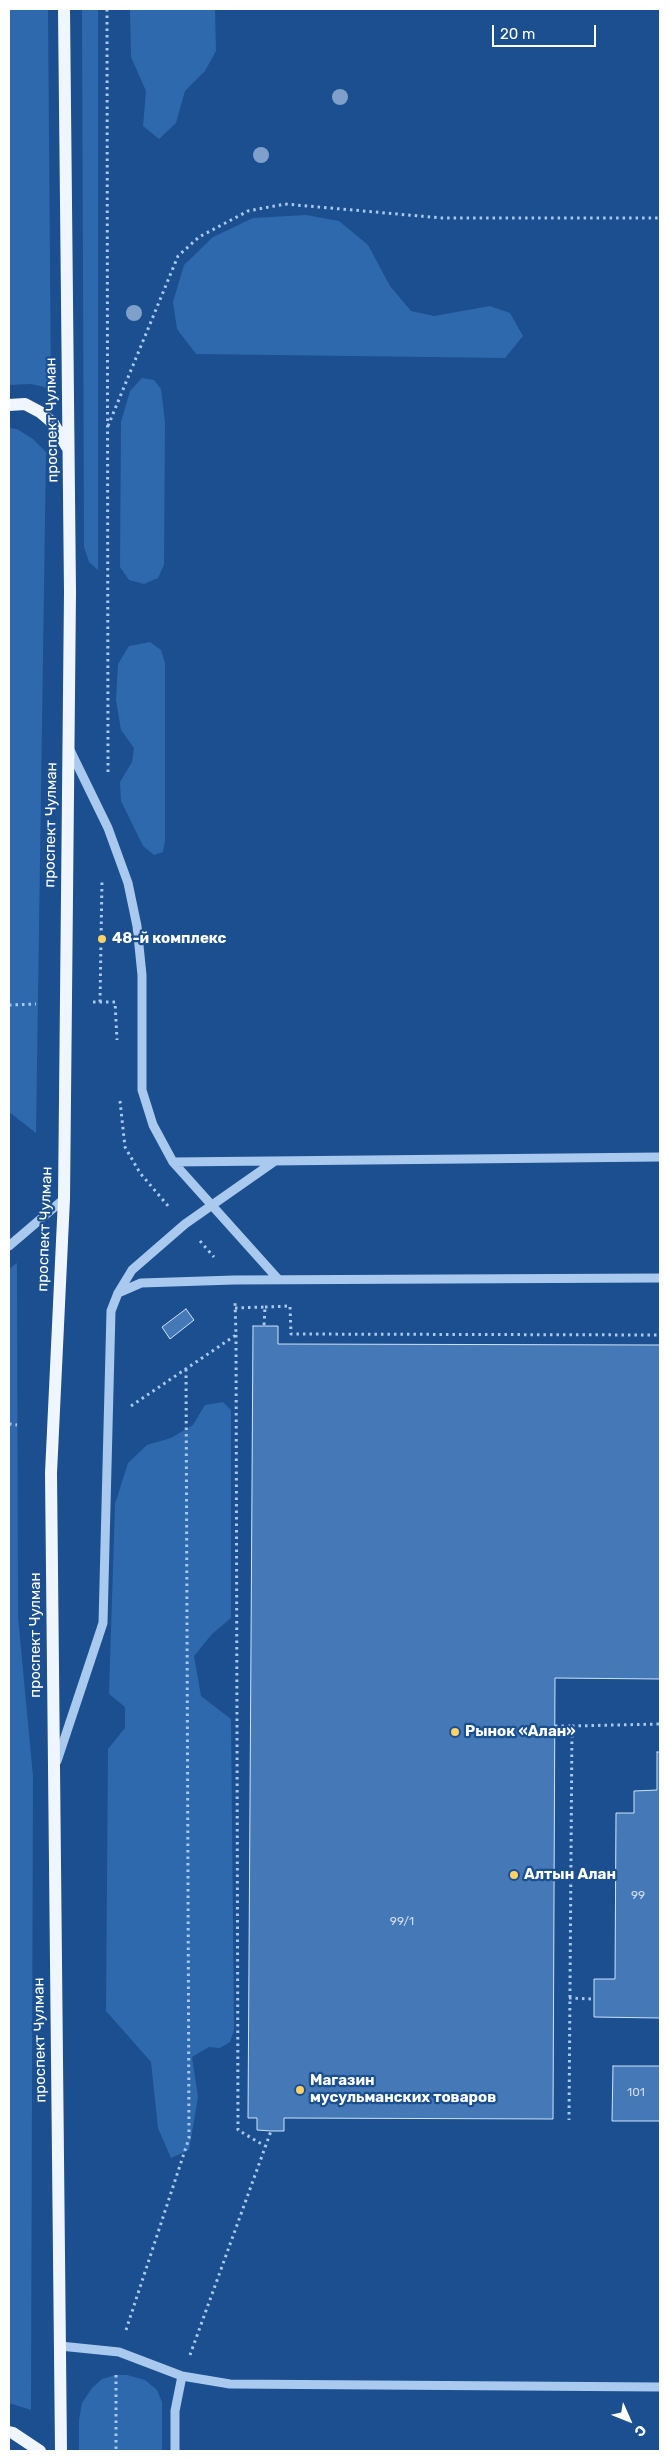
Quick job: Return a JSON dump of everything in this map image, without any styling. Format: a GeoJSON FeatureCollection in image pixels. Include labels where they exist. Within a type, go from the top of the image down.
{"type":"FeatureCollection","features":[{"type":"Feature","properties":{"kind":"main road","name":"проспект Чулман"},"geometry":{"type":"LineString","coordinates":[[61,2451],[52,1455],[64,1199],[70,592],[64,9]]}},
{"type":"Feature","properties":{"kind":"main road"},"geometry":{"type":"LineString","coordinates":[[9,405],[25,404],[40,412],[53,423],[68,449]]}},
{"type":"Feature","properties":{"kind":"main road"},"geometry":{"type":"LineString","coordinates":[[9,2432],[40,2451]]}},
{"type":"Feature","properties":{"kind":"street"},"geometry":{"type":"LineString","coordinates":[[68,746],[108,828],[128,882],[137,926],[142,974],[142,1090],[153,1125],[173,1162],[278,1279]]}},
{"type":"Feature","properties":{"kind":"street"},"geometry":{"type":"LineString","coordinates":[[173,1162],[660,1157]]}},
{"type":"Feature","properties":{"kind":"street"},"geometry":{"type":"LineString","coordinates":[[54,1771],[103,1623],[111,1311],[118,1293],[132,1270],[210,1204],[276,1161]]}},
{"type":"Feature","properties":{"kind":"street"},"geometry":{"type":"LineString","coordinates":[[9,1246],[64,1199]]}},
{"type":"Feature","properties":{"kind":"street"},"geometry":{"type":"LineString","coordinates":[[118,1293],[142,1283],[278,1279],[660,1278]]}},
{"type":"Feature","properties":{"kind":"street"},"geometry":{"type":"LineString","coordinates":[[60,2346],[119,2352],[182,2376],[230,2384],[660,2387]]}},
{"type":"Feature","properties":{"kind":"street"},"geometry":{"type":"LineString","coordinates":[[175,2451],[175,2411],[182,2376]]}},
{"type":"Feature","properties":{"kind":"path"},"geometry":{"type":"LineString","coordinates":[[107,9],[108,779]]}},
{"type":"Feature","properties":{"kind":"path"},"geometry":{"type":"LineString","coordinates":[[107,429],[178,256],[199,237],[248,212],[285,204],[442,218],[660,218]]}},
{"type":"Feature","properties":{"kind":"path"},"geometry":{"type":"LineString","coordinates":[[100,1002],[100,889],[103,871]]}},
{"type":"Feature","properties":{"kind":"path"},"geometry":{"type":"LineString","coordinates":[[9,1006],[36,1004]]}},
{"type":"Feature","properties":{"kind":"path"},"geometry":{"type":"LineString","coordinates":[[235,1308],[290,1306],[291,1334],[660,1335]]}},
{"type":"Feature","properties":{"kind":"path"},"geometry":{"type":"LineString","coordinates":[[264,1326],[265,1307]]}},
{"type":"Feature","properties":{"kind":"path"},"geometry":{"type":"LineString","coordinates":[[236,1335],[238,2130],[265,2146]]}},
{"type":"Feature","properties":{"kind":"path"},"geometry":{"type":"LineString","coordinates":[[116,2451],[116,2375],[119,2352],[189,2138],[186,1368]]}},
{"type":"Feature","properties":{"kind":"path"},"geometry":{"type":"LineString","coordinates":[[9,1424],[17,1425]]}},
{"type":"Feature","properties":{"kind":"path"},"geometry":{"type":"LineString","coordinates":[[555,1726],[660,1724]]}},
{"type":"Feature","properties":{"kind":"path"},"geometry":{"type":"LineString","coordinates":[[569,2120],[572,1726]]}},
{"type":"Feature","properties":{"kind":"path"},"geometry":{"type":"LineString","coordinates":[[569,1998],[593,1999]]}},
{"type":"Feature","properties":{"kind":"path"},"geometry":{"type":"LineString","coordinates":[[182,2376],[271,2131]]}},
{"type":"Feature","properties":{"kind":"shaded area"},"geometry":{"type":"Polygon","coordinates":[[[9,9],[48,9],[51,394],[44,387],[31,384],[9,385],[9,9]]]}},
{"type":"Feature","properties":{"kind":"shaded area"},"geometry":{"type":"Polygon","coordinates":[[[82,9],[98,9],[98,570],[89,562],[84,547],[82,9]]]}},
{"type":"Feature","properties":{"kind":"shaded area"},"geometry":{"type":"Polygon","coordinates":[[[130,9],[215,9],[216,51],[205,71],[185,91],[176,123],[159,139],[143,126],[146,91],[131,57],[130,9]]]}},
{"type":"Feature","properties":{"kind":"shaded area"},"geometry":{"type":"Polygon","coordinates":[[[306,215],[339,221],[368,245],[390,286],[411,311],[434,316],[490,306],[510,313],[523,336],[505,358],[196,354],[177,329],[173,302],[184,265],[213,237],[253,218],[306,215]]]}},
{"type":"Feature","properties":{"kind":"shaded area"},"geometry":{"type":"Polygon","coordinates":[[[142,378],[154,380],[161,389],[165,422],[164,565],[158,578],[144,584],[129,580],[120,567],[121,422],[130,391],[142,378]]]}},
{"type":"Feature","properties":{"kind":"shaded area"},"geometry":{"type":"Polygon","coordinates":[[[9,428],[17,429],[33,439],[46,452],[36,1133],[9,1112],[9,428]]]}},
{"type":"Feature","properties":{"kind":"shaded area"},"geometry":{"type":"Polygon","coordinates":[[[150,642],[161,650],[165,663],[165,841],[163,852],[154,855],[143,846],[121,801],[120,782],[132,762],[134,748],[121,730],[116,700],[118,664],[129,646],[150,642]]]}},
{"type":"Feature","properties":{"kind":"shaded area"},"geometry":{"type":"Polygon","coordinates":[[[17,1263],[18,1617],[33,1776],[31,2410],[9,2403],[9,1269],[17,1263]]]}},
{"type":"Feature","properties":{"kind":"shaded area"},"geometry":{"type":"Polygon","coordinates":[[[223,1402],[231,1410],[231,1618],[212,1634],[194,1656],[201,1696],[231,1719],[234,2030],[230,2042],[220,2048],[209,2047],[192,2057],[198,2097],[189,2150],[171,2158],[158,2128],[151,2062],[106,2011],[108,1749],[125,1728],[125,1707],[109,1694],[115,1504],[128,1463],[147,1445],[171,1438],[193,1425],[205,1405],[223,1402]]]}},
{"type":"Feature","properties":{"kind":"shaded area"},"geometry":{"type":"Polygon","coordinates":[[[116,2375],[127,2375],[145,2380],[157,2390],[162,2402],[162,2451],[79,2451],[79,2420],[82,2403],[92,2388],[102,2379],[116,2375]]]}},
{"type":"Feature","properties":{"kind":"building"},"geometry":{"type":"Polygon","coordinates":[[[186,1309],[194,1320],[170,1339],[162,1327],[186,1309]]]}},
{"type":"Feature","properties":{"kind":"building","name":"Рынок «Алан»"},"geometry":{"type":"Polygon","coordinates":[[[253,1326],[278,1326],[278,1344],[660,1345],[660,1679],[555,1678],[553,2119],[284,2118],[284,2131],[271,2131],[257,2130],[257,2118],[248,2118],[253,1326]]]}},
{"type":"Feature","properties":{"kind":"building"},"geometry":{"type":"Polygon","coordinates":[[[657,1752],[660,1752],[660,2018],[594,2017],[594,1979],[615,1979],[616,1813],[634,1813],[634,1791],[657,1790],[657,1752]]]}},
{"type":"Feature","properties":{"kind":"building"},"geometry":{"type":"Polygon","coordinates":[[[613,2066],[660,2066],[660,2121],[612,2121],[613,2066]]]}},
{"type":"Feature","properties":{"kind":"place","name":"48-й комплекс"},"geometry":{"type":"Point","coordinates":[102,939]}},
{"type":"Feature","properties":{"kind":"place","name":"Рынок «Алан»"},"geometry":{"type":"Point","coordinates":[455,1732]}},
{"type":"Feature","properties":{"kind":"place","name":"Алтын Алан"},"geometry":{"type":"Point","coordinates":[514,1875]}},
{"type":"Feature","properties":{"kind":"place","name":"Магазин мусульманских товаров"},"geometry":{"type":"Point","coordinates":[300,2090]}}]}
